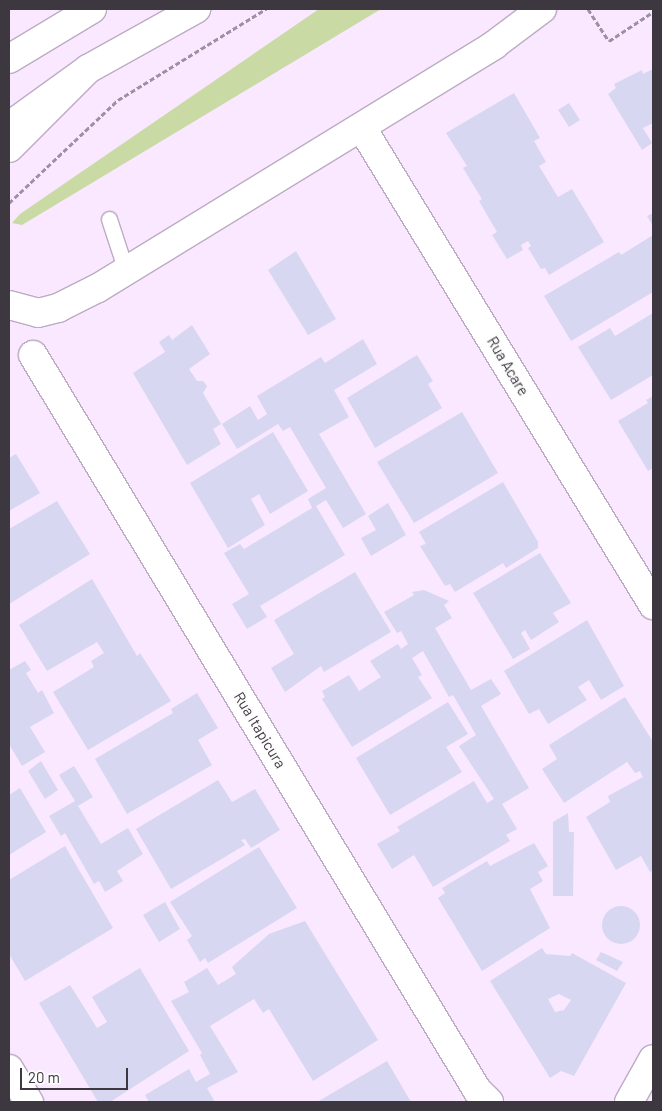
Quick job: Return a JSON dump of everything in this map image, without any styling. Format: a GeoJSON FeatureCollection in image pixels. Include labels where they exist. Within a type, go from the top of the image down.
{"type":"FeatureCollection","features":[{"type":"Feature","properties":{"kind":"main road"},"geometry":{"type":"LineString","coordinates":[[9,59],[92,9]]}},
{"type":"Feature","properties":{"kind":"main road"},"geometry":{"type":"LineString","coordinates":[[9,126],[88,69],[196,9]]}},
{"type":"Feature","properties":{"kind":"main road"},"geometry":{"type":"LineString","coordinates":[[9,305],[38,313],[58,308],[126,271],[362,128],[494,45],[542,9]]}},
{"type":"Feature","properties":{"kind":"main road"},"geometry":{"type":"LineString","coordinates":[[9,148],[88,69]]}},
{"type":"Feature","properties":{"kind":"main road","name":"Rua Acare"},"geometry":{"type":"LineString","coordinates":[[362,128],[653,605]]}},
{"type":"Feature","properties":{"kind":"main road","name":"Rua Itapicura"},"geometry":{"type":"LineString","coordinates":[[34,355],[477,1090],[489,1102]]}},
{"type":"Feature","properties":{"kind":"main road"},"geometry":{"type":"LineString","coordinates":[[629,1102],[653,1059]]}},
{"type":"Feature","properties":{"kind":"main road"},"geometry":{"type":"LineString","coordinates":[[9,1069],[29,1102]]}},
{"type":"Feature","properties":{"kind":"lane"},"geometry":{"type":"LineString","coordinates":[[109,219],[126,271]]}},
{"type":"Feature","properties":{"kind":"path"},"geometry":{"type":"LineString","coordinates":[[9,203],[118,100],[266,9]]}},
{"type":"Feature","properties":{"kind":"path"},"geometry":{"type":"LineString","coordinates":[[588,9],[609,41],[653,12]]}},
{"type":"Feature","properties":{"kind":"green space"},"geometry":{"type":"Polygon","coordinates":[[[319,9],[381,9],[22,225],[12,223],[20,214],[319,9]]]}},
{"type":"Feature","properties":{"kind":"building"},"geometry":{"type":"Polygon","coordinates":[[[653,69],[653,123],[643,128],[652,143],[642,150],[608,94],[616,88],[614,84],[642,70],[643,74],[653,69]]]}},
{"type":"Feature","properties":{"kind":"building"},"geometry":{"type":"Polygon","coordinates":[[[514,93],[540,138],[534,141],[546,162],[539,166],[558,197],[572,189],[604,242],[549,275],[545,268],[541,269],[528,248],[531,246],[528,241],[521,245],[523,250],[507,259],[492,235],[497,232],[479,201],[482,199],[463,168],[467,166],[446,133],[514,93]]]}},
{"type":"Feature","properties":{"kind":"building"},"geometry":{"type":"Polygon","coordinates":[[[569,103],[580,120],[569,127],[558,110],[569,103]]]}},
{"type":"Feature","properties":{"kind":"building"},"geometry":{"type":"Polygon","coordinates":[[[653,213],[653,226],[647,216],[653,213]]]}},
{"type":"Feature","properties":{"kind":"building"},"geometry":{"type":"Polygon","coordinates":[[[653,235],[653,292],[571,341],[544,296],[619,252],[621,255],[653,235]]]}},
{"type":"Feature","properties":{"kind":"building"},"geometry":{"type":"Polygon","coordinates":[[[296,251],[336,319],[308,335],[268,270],[296,251]]]}},
{"type":"Feature","properties":{"kind":"building"},"geometry":{"type":"Polygon","coordinates":[[[653,313],[653,375],[611,400],[578,347],[610,328],[615,336],[653,313]]]}},
{"type":"Feature","properties":{"kind":"building"},"geometry":{"type":"Polygon","coordinates":[[[192,325],[210,354],[189,369],[197,381],[203,381],[207,386],[203,393],[221,424],[213,429],[221,444],[187,465],[133,373],[165,352],[159,342],[169,335],[172,340],[192,325]]]}},
{"type":"Feature","properties":{"kind":"building"},"geometry":{"type":"Polygon","coordinates":[[[363,339],[377,364],[334,390],[349,417],[319,434],[366,514],[343,528],[326,500],[316,506],[345,555],[260,606],[267,617],[247,629],[232,604],[249,594],[224,553],[240,544],[244,549],[312,508],[308,499],[326,488],[290,427],[283,431],[278,424],[237,449],[222,424],[250,406],[258,420],[267,414],[257,396],[321,357],[325,363],[363,339]]]}},
{"type":"Feature","properties":{"kind":"building"},"geometry":{"type":"Polygon","coordinates":[[[417,355],[433,381],[428,384],[442,408],[375,448],[347,398],[417,355]]]}},
{"type":"Feature","properties":{"kind":"building"},"geometry":{"type":"Polygon","coordinates":[[[653,396],[653,468],[648,471],[618,421],[648,403],[646,400],[653,396]]]}},
{"type":"Feature","properties":{"kind":"building"},"geometry":{"type":"Polygon","coordinates":[[[462,412],[498,473],[414,523],[377,462],[462,412]]]}},
{"type":"Feature","properties":{"kind":"building"},"geometry":{"type":"Polygon","coordinates":[[[273,432],[308,491],[270,514],[259,494],[251,499],[265,525],[228,548],[190,483],[273,432]]]}},
{"type":"Feature","properties":{"kind":"building"},"geometry":{"type":"Polygon","coordinates":[[[16,454],[40,493],[9,511],[9,458],[16,454]]]}},
{"type":"Feature","properties":{"kind":"building"},"geometry":{"type":"Polygon","coordinates":[[[503,482],[538,542],[538,548],[506,568],[503,563],[455,592],[450,584],[445,586],[420,546],[426,544],[419,532],[503,482]]]}},
{"type":"Feature","properties":{"kind":"building"},"geometry":{"type":"Polygon","coordinates":[[[57,501],[90,554],[9,604],[9,529],[57,501]]]}},
{"type":"Feature","properties":{"kind":"building"},"geometry":{"type":"Polygon","coordinates":[[[388,503],[406,535],[371,556],[361,538],[376,530],[368,516],[388,503]]]}},
{"type":"Feature","properties":{"kind":"building"},"geometry":{"type":"Polygon","coordinates":[[[540,553],[571,603],[553,613],[559,622],[531,640],[525,630],[521,633],[530,649],[513,659],[473,593],[540,553]]]}},
{"type":"Feature","properties":{"kind":"building"},"geometry":{"type":"Polygon","coordinates":[[[355,572],[391,632],[324,672],[321,666],[285,692],[271,668],[294,654],[274,620],[355,572]]]}},
{"type":"Feature","properties":{"kind":"building"},"geometry":{"type":"Polygon","coordinates":[[[92,579],[137,656],[140,653],[171,701],[88,750],[53,692],[94,667],[91,661],[104,653],[97,642],[47,671],[19,625],[92,579]]]}},
{"type":"Feature","properties":{"kind":"building"},"geometry":{"type":"Polygon","coordinates":[[[424,590],[449,601],[444,605],[452,618],[435,628],[471,690],[491,679],[501,694],[481,706],[529,788],[502,804],[517,829],[506,835],[510,841],[433,887],[414,855],[392,869],[377,844],[400,831],[397,827],[474,781],[487,803],[494,799],[459,746],[476,735],[453,695],[449,697],[423,651],[412,658],[422,675],[418,677],[432,698],[352,747],[322,699],[325,697],[322,691],[349,675],[359,691],[381,677],[370,661],[398,644],[401,649],[408,644],[401,631],[397,633],[384,612],[414,595],[412,592],[424,590]]]}},
{"type":"Feature","properties":{"kind":"building"},"geometry":{"type":"Polygon","coordinates":[[[587,620],[624,686],[601,700],[589,680],[578,687],[587,700],[548,724],[539,709],[529,714],[504,671],[587,620]]]}},
{"type":"Feature","properties":{"kind":"building"},"geometry":{"type":"Polygon","coordinates":[[[25,661],[31,670],[26,673],[38,693],[42,690],[54,713],[30,727],[45,752],[22,766],[9,744],[9,670],[25,661]]]}},
{"type":"Feature","properties":{"kind":"building"},"geometry":{"type":"Polygon","coordinates":[[[197,693],[218,728],[198,740],[212,765],[127,814],[95,759],[173,713],[171,709],[197,693]]]}},
{"type":"Feature","properties":{"kind":"building"},"geometry":{"type":"Polygon","coordinates":[[[625,697],[653,742],[653,870],[650,872],[641,856],[616,870],[586,817],[610,802],[608,796],[643,777],[640,771],[635,773],[627,762],[564,803],[542,769],[557,759],[549,745],[625,697]]]}},
{"type":"Feature","properties":{"kind":"building"},"geometry":{"type":"Polygon","coordinates":[[[448,702],[468,734],[446,747],[462,772],[390,815],[356,758],[448,702]]]}},
{"type":"Feature","properties":{"kind":"building"},"geometry":{"type":"Polygon","coordinates":[[[41,761],[58,790],[45,799],[28,771],[41,761]]]}},
{"type":"Feature","properties":{"kind":"building"},"geometry":{"type":"Polygon","coordinates":[[[74,766],[93,797],[78,806],[101,844],[128,828],[143,854],[117,871],[123,881],[105,892],[99,881],[94,884],[65,833],[61,836],[49,816],[75,801],[59,775],[74,766]]]}},
{"type":"Feature","properties":{"kind":"building"},"geometry":{"type":"Polygon","coordinates":[[[218,780],[232,802],[255,789],[280,830],[251,848],[245,839],[241,840],[245,845],[171,889],[136,829],[218,780]]]}},
{"type":"Feature","properties":{"kind":"building"},"geometry":{"type":"Polygon","coordinates":[[[20,788],[46,832],[9,855],[9,795],[20,788]]]}},
{"type":"Feature","properties":{"kind":"building"},"geometry":{"type":"Polygon","coordinates":[[[568,813],[569,832],[574,832],[573,896],[553,896],[553,822],[568,813]]]}},
{"type":"Feature","properties":{"kind":"building"},"geometry":{"type":"Polygon","coordinates":[[[534,843],[548,866],[538,872],[543,881],[530,889],[550,928],[482,971],[438,898],[445,893],[442,888],[487,861],[490,866],[534,843]]]}},
{"type":"Feature","properties":{"kind":"building"},"geometry":{"type":"Polygon","coordinates":[[[65,846],[113,928],[25,981],[9,954],[9,880],[65,846]]]}},
{"type":"Feature","properties":{"kind":"building"},"geometry":{"type":"Polygon","coordinates":[[[259,847],[297,908],[208,963],[205,958],[200,962],[187,940],[192,936],[170,902],[259,847]]]}},
{"type":"Feature","properties":{"kind":"building"},"geometry":{"type":"Polygon","coordinates":[[[165,902],[180,929],[159,942],[143,915],[165,902]]]}},
{"type":"Feature","properties":{"kind":"building"},"geometry":{"type":"Polygon","coordinates":[[[621,906],[635,911],[640,925],[635,939],[621,944],[607,939],[602,925],[607,911],[621,906]]]}},
{"type":"Feature","properties":{"kind":"building"},"geometry":{"type":"Polygon","coordinates":[[[305,921],[378,1040],[313,1081],[269,1009],[263,1013],[254,999],[210,1026],[238,1072],[207,1088],[215,1102],[149,1102],[145,1095],[189,1069],[196,1082],[210,1074],[200,1055],[202,1053],[171,1001],[189,992],[184,982],[207,968],[218,985],[236,974],[232,967],[269,934],[305,921]]]}},
{"type":"Feature","properties":{"kind":"building"},"geometry":{"type":"Polygon","coordinates":[[[542,948],[546,954],[570,956],[572,953],[626,983],[574,1076],[561,1071],[550,1078],[490,981],[542,948]],[[559,994],[548,999],[555,1012],[564,1010],[571,1000],[559,994]]]}},
{"type":"Feature","properties":{"kind":"building"},"geometry":{"type":"Polygon","coordinates":[[[601,952],[623,962],[617,971],[596,960],[601,952]]]}},
{"type":"Feature","properties":{"kind":"building"},"geometry":{"type":"Polygon","coordinates":[[[140,968],[189,1051],[110,1102],[98,1102],[39,1003],[70,985],[97,1028],[107,1022],[92,997],[140,968]]]}},
{"type":"Feature","properties":{"kind":"building"},"geometry":{"type":"Polygon","coordinates":[[[387,1061],[411,1102],[317,1102],[387,1061]]]}}]}
